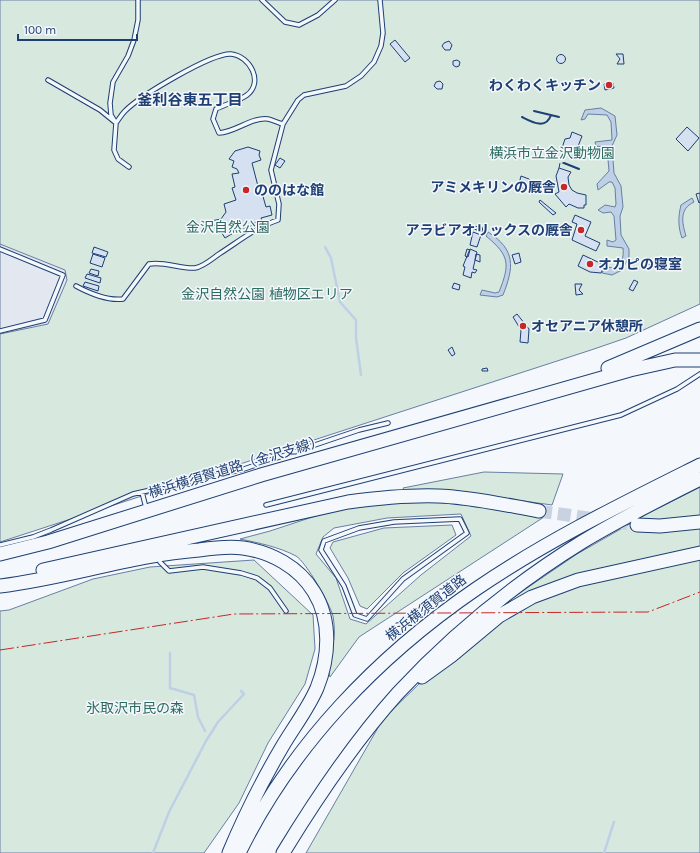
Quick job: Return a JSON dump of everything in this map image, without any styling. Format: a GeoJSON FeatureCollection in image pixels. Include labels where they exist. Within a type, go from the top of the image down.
{"type":"FeatureCollection","features":[{"type":"Feature","properties":{"kind":"highway"},"geometry":{"type":"LineString","coordinates":[[481,412],[601,371],[700,329]]}},
{"type":"Feature","properties":{"kind":"highway"},"geometry":{"type":"LineString","coordinates":[[481,412],[656,363],[675,360],[700,360]]}},
{"type":"Feature","properties":{"kind":"highway","name":"横浜横須賀道路（金沢支線）"},"geometry":{"type":"LineString","coordinates":[[0,554],[48,542],[261,475],[481,412]]}},
{"type":"Feature","properties":{"kind":"highway","name":"横浜横須賀道路"},"geometry":{"type":"LineString","coordinates":[[239,853],[262,809],[308,744],[367,678],[405,644],[476,589],[520,562],[585,524],[700,465]]}},
{"type":"Feature","properties":{"kind":"highway"},"geometry":{"type":"LineString","coordinates":[[283,853],[341,764],[397,694],[458,634],[491,606],[544,567],[627,516],[700,479]]}},
{"type":"Feature","properties":{"kind":"highway"},"geometry":{"type":"LineString","coordinates":[[0,581],[348,502],[374,498],[439,496],[470,499],[538,510]]}},
{"type":"Feature","properties":{"kind":"highway"},"geometry":{"type":"LineString","coordinates":[[637,525],[660,526],[700,522]]}},
{"type":"Feature","properties":{"kind":"highway"},"geometry":{"type":"LineString","coordinates":[[0,586],[75,573],[172,552],[241,548],[268,555],[284,563],[300,574],[318,598],[327,630],[326,655],[318,683],[303,714],[281,748],[229,853]]}},
{"type":"Feature","properties":{"kind":"highway"},"geometry":{"type":"LineString","coordinates":[[397,694],[451,656],[499,616],[532,597],[578,580],[700,553]]}},
{"type":"Feature","properties":{"kind":"lane"},"geometry":{"type":"LineString","coordinates":[[116,123],[111,115],[111,90],[113,82],[128,56],[134,40],[138,20],[138,0]]}},
{"type":"Feature","properties":{"kind":"lane"},"geometry":{"type":"LineString","coordinates":[[262,0],[285,22],[299,25],[315,18],[335,0]]}},
{"type":"Feature","properties":{"kind":"lane"},"geometry":{"type":"LineString","coordinates":[[76,286],[85,291],[108,298],[122,299],[149,264],[155,263],[169,266],[195,268],[208,262],[265,224],[278,220],[279,204],[271,170],[283,124],[298,100],[304,95],[346,86],[361,76],[374,62],[381,46],[383,33],[380,0]]}},
{"type":"Feature","properties":{"kind":"lane"},"geometry":{"type":"LineString","coordinates":[[129,167],[118,159],[114,150],[116,123],[126,110],[155,89],[216,58],[232,54],[244,59],[252,67],[254,77],[252,87],[247,94],[216,109],[213,119],[219,133],[226,132],[255,121],[268,119],[283,124]]}},
{"type":"Feature","properties":{"kind":"lane"},"geometry":{"type":"LineString","coordinates":[[48,80],[100,110],[116,123]]}},
{"type":"Feature","properties":{"kind":"lane"},"geometry":{"type":"LineString","coordinates":[[0,249],[63,275],[44,320],[0,331]]}},
{"type":"Feature","properties":{"kind":"lane"},"geometry":{"type":"LineString","coordinates":[[266,505],[621,415],[677,389],[700,374]]}},
{"type":"Feature","properties":{"kind":"lane"},"geometry":{"type":"LineString","coordinates":[[0,545],[34,537],[132,494],[244,469],[359,430],[388,423]]}},
{"type":"Feature","properties":{"kind":"lane"},"geometry":{"type":"LineString","coordinates":[[142,492],[145,504]]}},
{"type":"Feature","properties":{"kind":"lane"},"geometry":{"type":"LineString","coordinates":[[460,519],[467,534],[402,579],[367,619],[356,615],[344,586],[322,550],[324,541],[359,528],[394,522],[460,519]]}},
{"type":"Feature","properties":{"kind":"lane"},"geometry":{"type":"LineString","coordinates":[[160,562],[169,571],[203,567],[234,571],[257,578],[270,588],[286,611]]}},
{"type":"Feature","properties":{"kind":"green space","name":"金沢自然公園"},"geometry":{"type":"Polygon","coordinates":[[[0,0],[700,0],[700,304],[626,338],[591,350],[0,542],[0,0]]]}},
{"type":"Feature","properties":{"kind":"green space"},"geometry":{"type":"Polygon","coordinates":[[[484,472],[563,474],[552,505],[488,496],[405,491],[403,488],[484,472]]]}},
{"type":"Feature","properties":{"kind":"green space"},"geometry":{"type":"Polygon","coordinates":[[[700,487],[700,853],[306,853],[383,719],[496,609],[577,554],[647,514],[700,487]]]}},
{"type":"Feature","properties":{"kind":"green space"},"geometry":{"type":"Polygon","coordinates":[[[452,501],[544,517],[359,637],[330,677],[328,667],[334,636],[333,616],[327,602],[306,566],[296,556],[289,553],[262,544],[240,539],[270,531],[355,503],[452,501]],[[461,514],[387,518],[334,528],[323,537],[316,554],[336,578],[350,619],[366,624],[421,575],[471,536],[461,514]]]}},
{"type":"Feature","properties":{"kind":"green space"},"geometry":{"type":"Polygon","coordinates":[[[452,525],[456,535],[403,573],[367,609],[360,606],[348,578],[330,548],[333,542],[384,528],[452,525]]]}},
{"type":"Feature","properties":{"kind":"green space","name":"氷取沢市民の森"},"geometry":{"type":"Polygon","coordinates":[[[254,560],[313,615],[315,649],[305,684],[268,743],[239,803],[204,853],[0,853],[0,611],[9,610],[93,579],[150,567],[254,560]]]}},
{"type":"Feature","properties":{"kind":"shaded area"},"geometry":{"type":"Polygon","coordinates":[[[0,244],[65,270],[67,280],[48,324],[0,334],[0,244]]]}},
{"type":"Feature","properties":{"kind":"water"},"geometry":{"type":"Polygon","coordinates":[[[601,108],[615,116],[617,135],[612,146],[614,173],[621,186],[623,207],[620,216],[621,235],[629,249],[629,257],[622,270],[612,275],[602,273],[605,267],[615,268],[619,264],[623,257],[623,248],[607,246],[607,240],[613,242],[616,240],[614,216],[611,212],[603,213],[598,210],[605,205],[615,207],[615,188],[612,182],[609,182],[598,190],[597,184],[609,171],[607,148],[596,146],[595,142],[612,140],[611,122],[607,115],[588,114],[585,119],[581,120],[585,110],[601,108]]]}},
{"type":"Feature","properties":{"kind":"water"},"geometry":{"type":"Polygon","coordinates":[[[692,198],[694,202],[686,208],[684,212],[683,226],[686,236],[682,238],[679,222],[681,205],[692,198]]]}},
{"type":"Feature","properties":{"kind":"water"},"geometry":{"type":"Polygon","coordinates":[[[488,232],[504,246],[508,252],[510,260],[507,285],[503,295],[497,297],[480,295],[482,290],[495,293],[499,292],[506,267],[504,255],[500,249],[486,236],[488,232]]]}},
{"type":"Feature","properties":{"kind":"building"},"geometry":{"type":"Polygon","coordinates":[[[395,40],[410,58],[405,62],[390,44],[395,40]]]}},
{"type":"Feature","properties":{"kind":"building"},"geometry":{"type":"Polygon","coordinates":[[[449,41],[452,45],[450,50],[445,50],[442,46],[444,43],[449,41]]]}},
{"type":"Feature","properties":{"kind":"building"},"geometry":{"type":"Polygon","coordinates":[[[561,54],[566,59],[561,64],[556,59],[561,54]]]}},
{"type":"Feature","properties":{"kind":"building"},"geometry":{"type":"Polygon","coordinates":[[[616,54],[623,54],[624,64],[617,64],[620,59],[616,54]]]}},
{"type":"Feature","properties":{"kind":"building"},"geometry":{"type":"Polygon","coordinates":[[[457,60],[460,62],[459,66],[456,67],[453,65],[453,61],[457,60]]]}},
{"type":"Feature","properties":{"kind":"building"},"geometry":{"type":"Polygon","coordinates":[[[440,81],[443,84],[442,89],[437,89],[434,86],[436,82],[440,81]]]}},
{"type":"Feature","properties":{"kind":"building","name":"わくわくキッチン"},"geometry":{"type":"Polygon","coordinates":[[[613,83],[614,88],[605,90],[604,84],[613,83]]]}},
{"type":"Feature","properties":{"kind":"building"},"geometry":{"type":"Polygon","coordinates":[[[687,127],[699,138],[688,151],[676,139],[687,127]]]}},
{"type":"Feature","properties":{"kind":"building"},"geometry":{"type":"Polygon","coordinates":[[[572,132],[582,136],[574,157],[561,151],[565,139],[570,138],[572,132]]]}},
{"type":"Feature","properties":{"kind":"building","name":"ののはな館"},"geometry":{"type":"Polygon","coordinates":[[[248,147],[260,151],[259,155],[261,160],[252,163],[260,194],[262,193],[266,207],[270,206],[272,215],[261,218],[262,221],[254,223],[255,225],[240,229],[225,238],[220,230],[227,226],[223,224],[221,219],[226,212],[224,204],[236,200],[232,188],[235,187],[232,174],[239,173],[237,169],[232,167],[234,161],[229,159],[235,151],[248,147]]]}},
{"type":"Feature","properties":{"kind":"building"},"geometry":{"type":"Polygon","coordinates":[[[280,158],[285,161],[280,168],[275,165],[280,158]]]}},
{"type":"Feature","properties":{"kind":"building","name":"アミメキリンの厩舎"},"geometry":{"type":"Polygon","coordinates":[[[559,168],[571,172],[568,177],[569,185],[572,190],[586,195],[586,205],[584,205],[584,208],[578,208],[569,204],[566,207],[555,194],[559,192],[556,176],[559,168]]]}},
{"type":"Feature","properties":{"kind":"building"},"geometry":{"type":"Polygon","coordinates":[[[521,176],[529,179],[536,186],[533,194],[528,193],[529,190],[522,188],[523,185],[519,184],[521,176]]]}},
{"type":"Feature","properties":{"kind":"building"},"geometry":{"type":"Polygon","coordinates":[[[700,193],[700,202],[699,203],[696,194],[700,193]]]}},
{"type":"Feature","properties":{"kind":"building"},"geometry":{"type":"Polygon","coordinates":[[[540,200],[556,213],[553,215],[539,202],[540,200]]]}},
{"type":"Feature","properties":{"kind":"building","name":"アラビアオリックスの厩舎"},"geometry":{"type":"Polygon","coordinates":[[[575,215],[591,222],[585,236],[600,243],[596,251],[572,240],[577,224],[572,222],[575,215]]]}},
{"type":"Feature","properties":{"kind":"building"},"geometry":{"type":"Polygon","coordinates":[[[221,219],[222,223],[212,226],[211,221],[221,219]]]}},
{"type":"Feature","properties":{"kind":"building"},"geometry":{"type":"Polygon","coordinates":[[[471,226],[482,227],[483,232],[471,228],[471,226]]]}},
{"type":"Feature","properties":{"kind":"building"},"geometry":{"type":"Polygon","coordinates":[[[473,232],[481,235],[477,247],[470,245],[473,232]]]}},
{"type":"Feature","properties":{"kind":"building"},"geometry":{"type":"Polygon","coordinates":[[[94,247],[108,252],[106,257],[92,253],[94,247]]]}},
{"type":"Feature","properties":{"kind":"building"},"geometry":{"type":"Polygon","coordinates":[[[467,249],[470,250],[468,257],[465,256],[467,249]]]}},
{"type":"Feature","properties":{"kind":"building"},"geometry":{"type":"Polygon","coordinates":[[[470,249],[477,252],[473,269],[477,270],[475,273],[472,272],[471,278],[463,275],[465,267],[463,266],[470,249]]]}},
{"type":"Feature","properties":{"kind":"building"},"geometry":{"type":"Polygon","coordinates":[[[519,253],[521,262],[515,264],[512,255],[519,253]]]}},
{"type":"Feature","properties":{"kind":"building"},"geometry":{"type":"Polygon","coordinates":[[[93,254],[105,258],[102,267],[90,263],[93,254]]]}},
{"type":"Feature","properties":{"kind":"building"},"geometry":{"type":"Polygon","coordinates":[[[476,254],[480,255],[480,262],[475,260],[476,254]]]}},
{"type":"Feature","properties":{"kind":"building","name":"オカピの寝室"},"geometry":{"type":"Polygon","coordinates":[[[583,255],[602,264],[604,267],[601,273],[590,272],[578,266],[583,255]]]}},
{"type":"Feature","properties":{"kind":"building"},"geometry":{"type":"Polygon","coordinates":[[[650,258],[652,264],[646,265],[645,259],[650,258]]]}},
{"type":"Feature","properties":{"kind":"building"},"geometry":{"type":"Polygon","coordinates":[[[91,269],[99,271],[98,276],[89,273],[91,269]]]}},
{"type":"Feature","properties":{"kind":"building"},"geometry":{"type":"Polygon","coordinates":[[[87,274],[101,278],[100,283],[85,278],[87,274]]]}},
{"type":"Feature","properties":{"kind":"building"},"geometry":{"type":"Polygon","coordinates":[[[634,280],[638,282],[633,291],[629,289],[634,280]]]}},
{"type":"Feature","properties":{"kind":"building"},"geometry":{"type":"Polygon","coordinates":[[[85,282],[99,286],[98,291],[83,286],[85,282]]]}},
{"type":"Feature","properties":{"kind":"building"},"geometry":{"type":"Polygon","coordinates":[[[454,283],[460,285],[459,290],[452,288],[454,283]]]}},
{"type":"Feature","properties":{"kind":"building"},"geometry":{"type":"Polygon","coordinates":[[[575,284],[582,284],[579,290],[583,294],[576,295],[575,284]]]}},
{"type":"Feature","properties":{"kind":"building","name":"オセアニア休憩所"},"geometry":{"type":"Polygon","coordinates":[[[517,314],[529,329],[528,343],[520,342],[521,330],[513,317],[517,314]]]}},
{"type":"Feature","properties":{"kind":"building"},"geometry":{"type":"Polygon","coordinates":[[[452,347],[455,354],[452,356],[448,350],[452,347]]]}},
{"type":"Feature","properties":{"kind":"building"},"geometry":{"type":"Polygon","coordinates":[[[487,368],[488,371],[482,371],[482,369],[487,368]]]}},
{"type":"Feature","properties":{"kind":"waterway"},"geometry":{"type":"LineString","coordinates":[[325,247],[331,258],[340,302],[356,320],[356,338],[361,375]]}},
{"type":"Feature","properties":{"kind":"waterway"},"geometry":{"type":"LineString","coordinates":[[170,653],[170,688],[194,695],[198,717],[205,731]]}},
{"type":"Feature","properties":{"kind":"waterway"},"geometry":{"type":"LineString","coordinates":[[153,853],[169,812],[206,741],[218,722],[244,694],[241,691]]}},
{"type":"Feature","properties":{"kind":"waterway"},"geometry":{"type":"LineString","coordinates":[[604,853],[614,822]]}},
{"type":"Feature","properties":{"kind":"tunnel"},"geometry":{"type":"LineString","coordinates":[[539,511],[637,525]]}},
{"type":"Feature","properties":{"kind":"fence"},"geometry":{"type":"LineString","coordinates":[[559,168],[560,163],[564,163]]}},
{"type":"Feature","properties":{"kind":"wall"},"geometry":{"type":"LineString","coordinates":[[534,111],[559,117]]}},
{"type":"Feature","properties":{"kind":"wall"},"geometry":{"type":"LineString","coordinates":[[522,117],[534,123],[542,124],[549,120],[551,115]]}},
{"type":"Feature","properties":{"kind":"wall"},"geometry":{"type":"LineString","coordinates":[[564,163],[579,169]]}},
{"type":"Feature","properties":{"kind":"power"},"geometry":{"type":"LineString","coordinates":[[0,650],[234,614],[648,612],[700,592]]}},
{"type":"Feature","properties":{"kind":"place","name":"わくわくキッチン"},"geometry":{"type":"Point","coordinates":[609,85]}},
{"type":"Feature","properties":{"kind":"place","name":"アミメキリンの厩舎"},"geometry":{"type":"Point","coordinates":[564,187]}},
{"type":"Feature","properties":{"kind":"place","name":"ののはな館"},"geometry":{"type":"Point","coordinates":[246,190]}},
{"type":"Feature","properties":{"kind":"place","name":"アラビアオリックスの厩舎"},"geometry":{"type":"Point","coordinates":[581,230]}},
{"type":"Feature","properties":{"kind":"place","name":"オカピの寝室"},"geometry":{"type":"Point","coordinates":[590,264]}},
{"type":"Feature","properties":{"kind":"place","name":"オセアニア休憩所"},"geometry":{"type":"Point","coordinates":[523,326]}},
{"type":"Feature","properties":{"kind":"district","name":"釜利谷東五丁目"},"geometry":{"type":"Point","coordinates":[190,100]}},
{"type":"Feature","properties":{"kind":"park label","name":"横浜市立金沢動物園"},"geometry":{"type":"Point","coordinates":[552,153]}},
{"type":"Feature","properties":{"kind":"park label","name":"金沢自然公園 植物区エリア"},"geometry":{"type":"Point","coordinates":[267,294]}}]}
